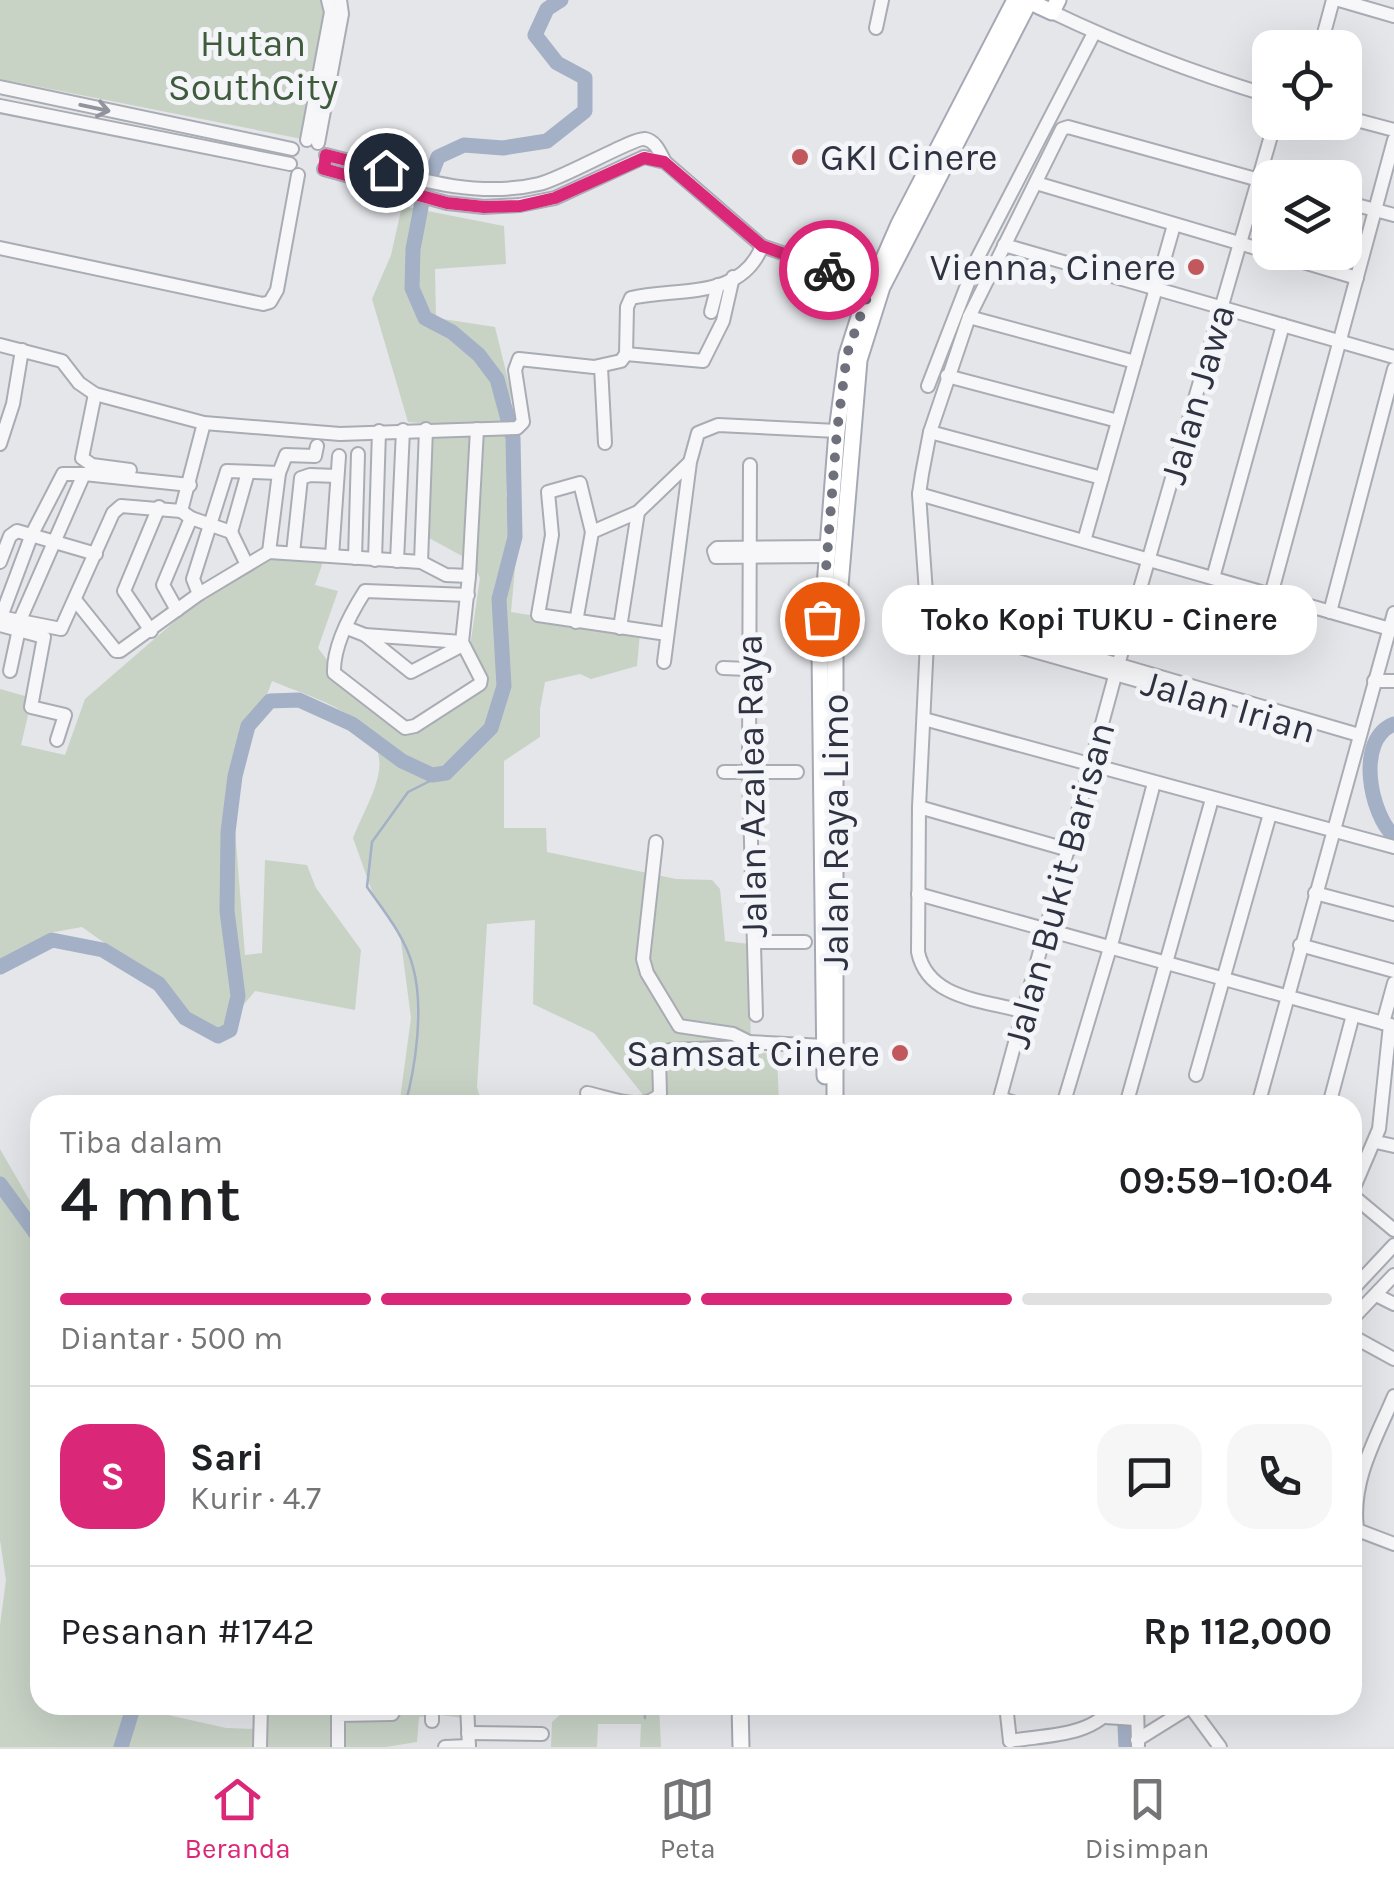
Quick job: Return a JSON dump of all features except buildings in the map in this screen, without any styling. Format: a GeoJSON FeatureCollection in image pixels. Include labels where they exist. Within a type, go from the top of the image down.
{"type":"FeatureCollection","features":[{"type":"Feature","properties":{"kind":"main road"},"geometry":{"type":"LineString","coordinates":[[1025,0],[1054,4]]}},
{"type":"Feature","properties":{"kind":"main road","name":"Jalan Raya Limo"},"geometry":{"type":"LineString","coordinates":[[828,793],[808,772],[847,354],[877,285],[1025,0]]}},
{"type":"Feature","properties":{"kind":"main road","name":"Jalan Raya Limo"},"geometry":{"type":"LineString","coordinates":[[834,1095],[828,793],[835,645],[858,360],[877,285]]}},
{"type":"Feature","properties":{"kind":"main road","name":"Jalan Raya Limo"},"geometry":{"type":"LineString","coordinates":[[825,1095],[824,1046],[830,1021]]}},
{"type":"Feature","properties":{"kind":"main road"},"geometry":{"type":"LineString","coordinates":[[740,1715],[741,1747]]}},
{"type":"Feature","properties":{"kind":"street"},"geometry":{"type":"LineString","coordinates":[[319,152],[331,12],[328,0]]}},
{"type":"Feature","properties":{"kind":"street"},"geometry":{"type":"LineString","coordinates":[[0,87],[294,162],[312,177],[342,14],[340,0]]}},
{"type":"Feature","properties":{"kind":"street"},"geometry":{"type":"LineString","coordinates":[[876,28],[882,0]]}},
{"type":"Feature","properties":{"kind":"street"},"geometry":{"type":"LineString","coordinates":[[1326,30],[1336,0],[1393,11]]}},
{"type":"Feature","properties":{"kind":"street"},"geometry":{"type":"LineString","coordinates":[[1054,4],[1094,33],[1190,72],[1252,91]]}},
{"type":"Feature","properties":{"kind":"street"},"geometry":{"type":"LineString","coordinates":[[928,386],[978,258],[1094,33]]}},
{"type":"Feature","properties":{"kind":"street"},"geometry":{"type":"LineString","coordinates":[[0,106],[294,162],[319,152],[450,187],[484,191],[552,181],[632,140],[646,139],[654,144],[664,162],[762,246],[877,285]]}},
{"type":"Feature","properties":{"kind":"street"},"geometry":{"type":"LineString","coordinates":[[1362,122],[1394,130]]}},
{"type":"Feature","properties":{"kind":"street"},"geometry":{"type":"LineString","coordinates":[[1025,1012],[937,986],[920,960],[918,807],[928,615],[920,494],[930,432],[969,317],[1062,129],[1068,127],[1252,179]]}},
{"type":"Feature","properties":{"kind":"street"},"geometry":{"type":"LineString","coordinates":[[1271,595],[1394,140]]}},
{"type":"Feature","properties":{"kind":"street"},"geometry":{"type":"LineString","coordinates":[[319,152],[412,192],[466,205],[520,206],[555,198],[648,157],[664,162]]}},
{"type":"Feature","properties":{"kind":"street"},"geometry":{"type":"LineString","coordinates":[[0,248],[262,304],[270,302],[277,290],[294,162]]}},
{"type":"Feature","properties":{"kind":"street"},"geometry":{"type":"LineString","coordinates":[[1036,183],[1357,278]]}},
{"type":"Feature","properties":{"kind":"street"},"geometry":{"type":"LineString","coordinates":[[1362,207],[1394,215]]}},
{"type":"Feature","properties":{"kind":"street","name":"Jalan Jawa"},"geometry":{"type":"LineString","coordinates":[[1118,670],[1252,214]]}},
{"type":"Feature","properties":{"kind":"street"},"geometry":{"type":"LineString","coordinates":[[1084,541],[1174,226]]}},
{"type":"Feature","properties":{"kind":"street"},"geometry":{"type":"LineString","coordinates":[[1004,245],[1394,357]]}},
{"type":"Feature","properties":{"kind":"street"},"geometry":{"type":"LineString","coordinates":[[746,287],[748,269],[762,246]]}},
{"type":"Feature","properties":{"kind":"street"},"geometry":{"type":"LineString","coordinates":[[0,345],[62,361],[79,384],[95,394],[204,423],[340,434],[426,428],[517,428],[523,422],[516,370],[519,358],[598,367],[621,361],[626,354],[626,306],[631,298],[691,293],[718,286],[748,269]]}},
{"type":"Feature","properties":{"kind":"street"},"geometry":{"type":"LineString","coordinates":[[626,354],[704,361],[723,321],[733,277]]}},
{"type":"Feature","properties":{"kind":"street"},"geometry":{"type":"LineString","coordinates":[[711,312],[718,286]]}},
{"type":"Feature","properties":{"kind":"street"},"geometry":{"type":"LineString","coordinates":[[969,317],[1135,362]]}},
{"type":"Feature","properties":{"kind":"street"},"geometry":{"type":"LineString","coordinates":[[1213,578],[1283,325]]}},
{"type":"Feature","properties":{"kind":"street"},"geometry":{"type":"LineString","coordinates":[[0,444],[13,404],[22,350]]}},
{"type":"Feature","properties":{"kind":"street"},"geometry":{"type":"LineString","coordinates":[[598,367],[601,440]]}},
{"type":"Feature","properties":{"kind":"street"},"geometry":{"type":"LineString","coordinates":[[1330,612],[1394,369]]}},
{"type":"Feature","properties":{"kind":"street"},"geometry":{"type":"LineString","coordinates":[[947,376],[1118,421]]}},
{"type":"Feature","properties":{"kind":"street"},"geometry":{"type":"LineString","coordinates":[[95,394],[82,458],[92,465],[130,470]]}},
{"type":"Feature","properties":{"kind":"street"},"geometry":{"type":"LineString","coordinates":[[176,610],[162,585],[186,514],[204,423]]}},
{"type":"Feature","properties":{"kind":"street"},"geometry":{"type":"LineString","coordinates":[[664,662],[694,438],[709,426],[837,431]]}},
{"type":"Feature","properties":{"kind":"street"},"geometry":{"type":"LineString","coordinates":[[421,562],[426,428]]}},
{"type":"Feature","properties":{"kind":"street"},"geometry":{"type":"LineString","coordinates":[[468,595],[367,590],[346,628],[334,673],[405,728],[415,726],[480,684],[462,643],[468,595],[470,576],[484,429]]}},
{"type":"Feature","properties":{"kind":"street"},"geometry":{"type":"LineString","coordinates":[[397,562],[403,430]]}},
{"type":"Feature","properties":{"kind":"street"},"geometry":{"type":"LineString","coordinates":[[375,560],[379,431]]}},
{"type":"Feature","properties":{"kind":"street"},"geometry":{"type":"LineString","coordinates":[[930,432],[1102,478]]}},
{"type":"Feature","properties":{"kind":"street"},"geometry":{"type":"LineString","coordinates":[[269,552],[279,474],[286,455],[315,456],[317,446]]}},
{"type":"Feature","properties":{"kind":"street"},"geometry":{"type":"LineString","coordinates":[[355,558],[358,454]]}},
{"type":"Feature","properties":{"kind":"street"},"geometry":{"type":"LineString","coordinates":[[332,556],[339,456]]}},
{"type":"Feature","properties":{"kind":"street"},"geometry":{"type":"LineString","coordinates":[[592,532],[638,512],[690,462]]}},
{"type":"Feature","properties":{"kind":"street","name":"Jalan Azalea Raya"},"geometry":{"type":"LineString","coordinates":[[750,465],[749,772],[756,1014]]}},
{"type":"Feature","properties":{"kind":"street"},"geometry":{"type":"LineString","coordinates":[[199,594],[192,581],[227,472],[279,474]]}},
{"type":"Feature","properties":{"kind":"street"},"geometry":{"type":"LineString","coordinates":[[247,564],[231,532],[248,472]]}},
{"type":"Feature","properties":{"kind":"street"},"geometry":{"type":"LineString","coordinates":[[57,740],[65,715],[31,707],[44,638],[1,617],[32,534],[60,477],[67,473],[84,474],[190,485]]}},
{"type":"Feature","properties":{"kind":"street"},"geometry":{"type":"LineString","coordinates":[[10,670],[20,625],[84,474]]}},
{"type":"Feature","properties":{"kind":"street"},"geometry":{"type":"LineString","coordinates":[[293,553],[301,478],[338,476]]}},
{"type":"Feature","properties":{"kind":"street"},"geometry":{"type":"LineString","coordinates":[[576,622],[592,532],[580,483],[548,492],[552,534],[538,612],[541,617],[576,622],[620,628],[667,634]]}},
{"type":"Feature","properties":{"kind":"street"},"geometry":{"type":"LineString","coordinates":[[920,494],[1390,629]]}},
{"type":"Feature","properties":{"kind":"street"},"geometry":{"type":"LineString","coordinates":[[0,625],[62,629],[118,507],[160,507],[231,532]]}},
{"type":"Feature","properties":{"kind":"street"},"geometry":{"type":"LineString","coordinates":[[150,631],[124,591],[160,507]]}},
{"type":"Feature","properties":{"kind":"street"},"geometry":{"type":"LineString","coordinates":[[620,628],[638,512]]}},
{"type":"Feature","properties":{"kind":"street"},"geometry":{"type":"LineString","coordinates":[[0,562],[3,546],[14,532],[96,554]]}},
{"type":"Feature","properties":{"kind":"street"},"geometry":{"type":"LineString","coordinates":[[76,601],[116,651],[269,552],[421,562],[446,575],[470,576]]}},
{"type":"Feature","properties":{"kind":"street"},"geometry":{"type":"LineString","coordinates":[[748,553],[827,552]]}},
{"type":"Feature","properties":{"kind":"street"},"geometry":{"type":"LineString","coordinates":[[1261,1095],[1394,614]]}},
{"type":"Feature","properties":{"kind":"street","name":"Jalan Irian"},"geometry":{"type":"LineString","coordinates":[[928,615],[1358,738]]}},
{"type":"Feature","properties":{"kind":"street"},"geometry":{"type":"LineString","coordinates":[[346,628],[365,634],[462,643]]}},
{"type":"Feature","properties":{"kind":"street"},"geometry":{"type":"LineString","coordinates":[[365,634],[411,672],[462,643]]}},
{"type":"Feature","properties":{"kind":"street"},"geometry":{"type":"LineString","coordinates":[[723,668],[749,669]]}},
{"type":"Feature","properties":{"kind":"street","name":"Jalan Bukit Barisan"},"geometry":{"type":"LineString","coordinates":[[1001,1095],[1118,670]]}},
{"type":"Feature","properties":{"kind":"street"},"geometry":{"type":"LineString","coordinates":[[1374,681],[1394,682]]}},
{"type":"Feature","properties":{"kind":"street"},"geometry":{"type":"LineString","coordinates":[[924,720],[1394,847]]}},
{"type":"Feature","properties":{"kind":"street"},"geometry":{"type":"LineString","coordinates":[[724,772],[808,772]]}},
{"type":"Feature","properties":{"kind":"street"},"geometry":{"type":"LineString","coordinates":[[1066,1095],[1154,783]]}},
{"type":"Feature","properties":{"kind":"street"},"geometry":{"type":"LineString","coordinates":[[1129,1095],[1212,799]]}},
{"type":"Feature","properties":{"kind":"street"},"geometry":{"type":"LineString","coordinates":[[918,807],[1069,850]]}},
{"type":"Feature","properties":{"kind":"street"},"geometry":{"type":"LineString","coordinates":[[1196,1075],[1270,814]]}},
{"type":"Feature","properties":{"kind":"street"},"geometry":{"type":"LineString","coordinates":[[656,842],[643,959],[647,973],[679,1026],[733,1034],[749,1042],[824,1046]]}},
{"type":"Feature","properties":{"kind":"street"},"geometry":{"type":"LineString","coordinates":[[918,894],[1389,1025]]}},
{"type":"Feature","properties":{"kind":"street"},"geometry":{"type":"LineString","coordinates":[[1314,894],[1394,914]]}},
{"type":"Feature","properties":{"kind":"street"},"geometry":{"type":"LineString","coordinates":[[754,942],[804,942]]}},
{"type":"Feature","properties":{"kind":"street"},"geometry":{"type":"LineString","coordinates":[[1300,945],[1394,971]]}},
{"type":"Feature","properties":{"kind":"street"},"geometry":{"type":"LineString","coordinates":[[1362,1172],[1376,1142],[1394,983]]}},
{"type":"Feature","properties":{"kind":"street"},"geometry":{"type":"LineString","coordinates":[[1331,1095],[1353,1015]]}},
{"type":"Feature","properties":{"kind":"street"},"geometry":{"type":"LineString","coordinates":[[659,1095],[659,1058],[670,1050],[745,1047],[749,1042]]}},
{"type":"Feature","properties":{"kind":"street"},"geometry":{"type":"LineString","coordinates":[[587,1093],[597,1095]]}},
{"type":"Feature","properties":{"kind":"street"},"geometry":{"type":"LineString","coordinates":[[1376,1142],[1394,1146]]}},
{"type":"Feature","properties":{"kind":"street"},"geometry":{"type":"LineString","coordinates":[[1362,1203],[1394,1230]]}},
{"type":"Feature","properties":{"kind":"street"},"geometry":{"type":"LineString","coordinates":[[1362,1279],[1394,1245]]}},
{"type":"Feature","properties":{"kind":"street"},"geometry":{"type":"LineString","coordinates":[[1362,1309],[1394,1275]]}},
{"type":"Feature","properties":{"kind":"street"},"geometry":{"type":"LineString","coordinates":[[1376,1295],[1394,1304]]}},
{"type":"Feature","properties":{"kind":"street"},"geometry":{"type":"LineString","coordinates":[[1362,1341],[1394,1359]]}},
{"type":"Feature","properties":{"kind":"street"},"geometry":{"type":"LineString","coordinates":[[1362,1477],[1394,1396]]}},
{"type":"Feature","properties":{"kind":"street"},"geometry":{"type":"LineString","coordinates":[[1362,1531],[1394,1544]]}},
{"type":"Feature","properties":{"kind":"street"},"geometry":{"type":"LineString","coordinates":[[260,1747],[262,1715]]}},
{"type":"Feature","properties":{"kind":"street"},"geometry":{"type":"LineString","coordinates":[[337,1715],[338,1747]]}},
{"type":"Feature","properties":{"kind":"street"},"geometry":{"type":"LineString","coordinates":[[432,1715],[432,1722]]}},
{"type":"Feature","properties":{"kind":"street"},"geometry":{"type":"LineString","coordinates":[[468,1715],[469,1742]]}},
{"type":"Feature","properties":{"kind":"street"},"geometry":{"type":"LineString","coordinates":[[1007,1715],[1008,1744],[1035,1742],[1119,1715]]}},
{"type":"Feature","properties":{"kind":"street"},"geometry":{"type":"LineString","coordinates":[[1123,1715],[1138,1743],[1182,1715]]}},
{"type":"Feature","properties":{"kind":"street"},"geometry":{"type":"LineString","coordinates":[[1199,1715],[1218,1746]]}},
{"type":"Feature","properties":{"kind":"street"},"geometry":{"type":"LineString","coordinates":[[445,1747],[542,1734]]}},
{"type":"Feature","properties":{"kind":"green space","name":"Hutan SouthCity"},"geometry":{"type":"Polygon","coordinates":[[[0,0],[327,0],[307,140],[0,79],[0,0]]]}},
{"type":"Feature","properties":{"kind":"green space"},"geometry":{"type":"Polygon","coordinates":[[[402,206],[504,226],[506,264],[435,269],[436,318],[495,327],[511,392],[506,497],[521,502],[511,612],[640,633],[637,666],[591,679],[580,674],[545,682],[540,737],[504,761],[504,828],[546,828],[547,852],[676,879],[712,880],[720,889],[725,941],[749,944],[751,1051],[777,1055],[779,1095],[643,1095],[594,1033],[533,1004],[535,920],[487,924],[479,1095],[401,1095],[411,1018],[400,934],[373,894],[353,838],[377,779],[378,752],[371,736],[343,711],[272,681],[232,793],[245,955],[262,953],[265,860],[307,865],[316,888],[361,950],[355,1010],[255,991],[223,1030],[183,1014],[133,963],[82,927],[49,933],[0,966],[0,689],[32,698],[21,745],[65,755],[85,699],[211,590],[273,555],[324,559],[315,585],[338,591],[318,648],[336,672],[406,732],[476,695],[486,685],[470,647],[480,578],[473,562],[429,538],[431,424],[408,422],[372,299],[391,255],[402,206]]]}},
{"type":"Feature","properties":{"kind":"green space"},"geometry":{"type":"Polygon","coordinates":[[[0,1149],[30,1201],[30,1715],[168,1715],[226,1728],[260,1729],[261,1715],[439,1715],[419,1717],[417,1742],[386,1747],[0,1747],[0,1625],[6,1580],[0,1540],[0,1149]]]}},
{"type":"Feature","properties":{"kind":"green space"},"geometry":{"type":"Polygon","coordinates":[[[560,1715],[659,1715],[661,1747],[640,1747],[641,1724],[598,1724],[597,1747],[551,1747],[552,1722],[560,1715]]]}},
{"type":"Feature","properties":{"kind":"waterway"},"geometry":{"type":"LineString","coordinates":[[0,967],[52,940],[103,950],[159,984],[185,1018],[218,1036],[230,1030],[238,996],[227,911],[228,832],[235,776],[248,726],[270,701],[299,700],[352,724],[402,761],[432,775],[446,773],[491,728],[504,686],[499,599],[515,537],[513,438],[497,379],[479,355],[452,332],[425,318],[412,288],[413,249],[423,197],[438,157],[464,145],[503,148],[547,141],[585,111],[585,78],[557,63],[535,35],[547,9],[561,0]]}},
{"type":"Feature","properties":{"kind":"waterway"},"geometry":{"type":"LineString","coordinates":[[1394,724],[1382,732],[1374,745],[1370,777],[1378,811],[1394,836]]}},
{"type":"Feature","properties":{"kind":"waterway"},"geometry":{"type":"LineString","coordinates":[[407,1095],[417,1036],[416,983],[405,946],[367,887],[372,842],[408,792],[446,773]]}},
{"type":"Feature","properties":{"kind":"waterway"},"geometry":{"type":"LineString","coordinates":[[0,1184],[30,1225]]}},
{"type":"Feature","properties":{"kind":"waterway"},"geometry":{"type":"LineString","coordinates":[[121,1747],[131,1715]]}},
{"type":"Feature","properties":{"kind":"waterway"},"geometry":{"type":"LineString","coordinates":[[1124,1715],[1126,1747]]}},
{"type":"Feature","properties":{"kind":"way so far"},"geometry":{"type":"LineString","coordinates":[[822,619],[847,354],[872,283],[829,270]]}},
{"type":"Feature","properties":{"kind":"place","name":"GKI Cinere"},"geometry":{"type":"Point","coordinates":[800,157]}},
{"type":"Feature","properties":{"kind":"place","name":"Vienna, Cinere"},"geometry":{"type":"Point","coordinates":[1196,267]}},
{"type":"Feature","properties":{"kind":"place","name":"Toko Kopi TUKU - Cinere"},"geometry":{"type":"Point","coordinates":[822,619]}},
{"type":"Feature","properties":{"kind":"place","name":"Samsat Cinere"},"geometry":{"type":"Point","coordinates":[900,1053]}},
{"type":"Feature","properties":{"kind":"route"},"geometry":{"type":"LineString","coordinates":[[386,170],[326,155],[324,169],[447,203],[520,206],[555,198],[634,161],[652,158],[664,162],[762,246],[829,270]]}}]}
